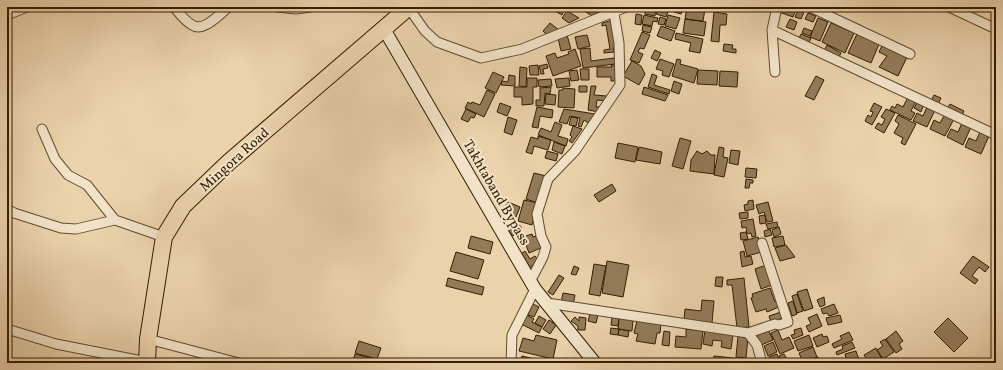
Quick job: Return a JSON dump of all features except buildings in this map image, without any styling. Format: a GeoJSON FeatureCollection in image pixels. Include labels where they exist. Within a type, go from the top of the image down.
{"type":"FeatureCollection","features":[{"type":"Feature","properties":{"kind":"highway","name":"Mingora Road"},"geometry":{"type":"LineString","coordinates":[[147,362],[148,339],[164,237],[183,206],[229,162],[409,7]]}},
{"type":"Feature","properties":{"kind":"main road","name":"Takhtaband Bypass"},"geometry":{"type":"LineString","coordinates":[[384,29],[533,284],[595,363]]}},
{"type":"Feature","properties":{"kind":"street"},"geometry":{"type":"LineString","coordinates":[[7,15],[27,7]]}},
{"type":"Feature","properties":{"kind":"street"},"geometry":{"type":"LineString","coordinates":[[174,7],[192,26],[198,27],[207,24],[229,7]]}},
{"type":"Feature","properties":{"kind":"street"},"geometry":{"type":"LineString","coordinates":[[278,7],[296,9],[310,7]]}},
{"type":"Feature","properties":{"kind":"street"},"geometry":{"type":"LineString","coordinates":[[409,7],[425,31],[437,42],[481,58],[522,49],[612,10],[626,7]]}},
{"type":"Feature","properties":{"kind":"street"},"geometry":{"type":"LineString","coordinates":[[775,72],[772,30],[777,7]]}},
{"type":"Feature","properties":{"kind":"street"},"geometry":{"type":"LineString","coordinates":[[810,7],[910,54]]}},
{"type":"Feature","properties":{"kind":"street"},"geometry":{"type":"LineString","coordinates":[[949,7],[996,29]]}},
{"type":"Feature","properties":{"kind":"street"},"geometry":{"type":"LineString","coordinates":[[511,363],[512,334],[533,284],[546,247],[540,236],[537,214],[548,179],[575,152],[620,85],[621,64],[612,10]]}},
{"type":"Feature","properties":{"kind":"street"},"geometry":{"type":"LineString","coordinates":[[772,30],[996,135]]}},
{"type":"Feature","properties":{"kind":"street"},"geometry":{"type":"LineString","coordinates":[[42,129],[55,159],[68,175],[87,185],[115,220]]}},
{"type":"Feature","properties":{"kind":"street"},"geometry":{"type":"LineString","coordinates":[[7,209],[62,228],[76,229],[115,220],[164,237]]}},
{"type":"Feature","properties":{"kind":"street"},"geometry":{"type":"LineString","coordinates":[[547,303],[748,333],[775,324],[779,325],[788,322],[762,243]]}},
{"type":"Feature","properties":{"kind":"street"},"geometry":{"type":"LineString","coordinates":[[7,329],[56,344],[147,362]]}},
{"type":"Feature","properties":{"kind":"street"},"geometry":{"type":"LineString","coordinates":[[748,333],[756,345],[762,363]]}},
{"type":"Feature","properties":{"kind":"street"},"geometry":{"type":"LineString","coordinates":[[148,339],[239,363]]}}]}
